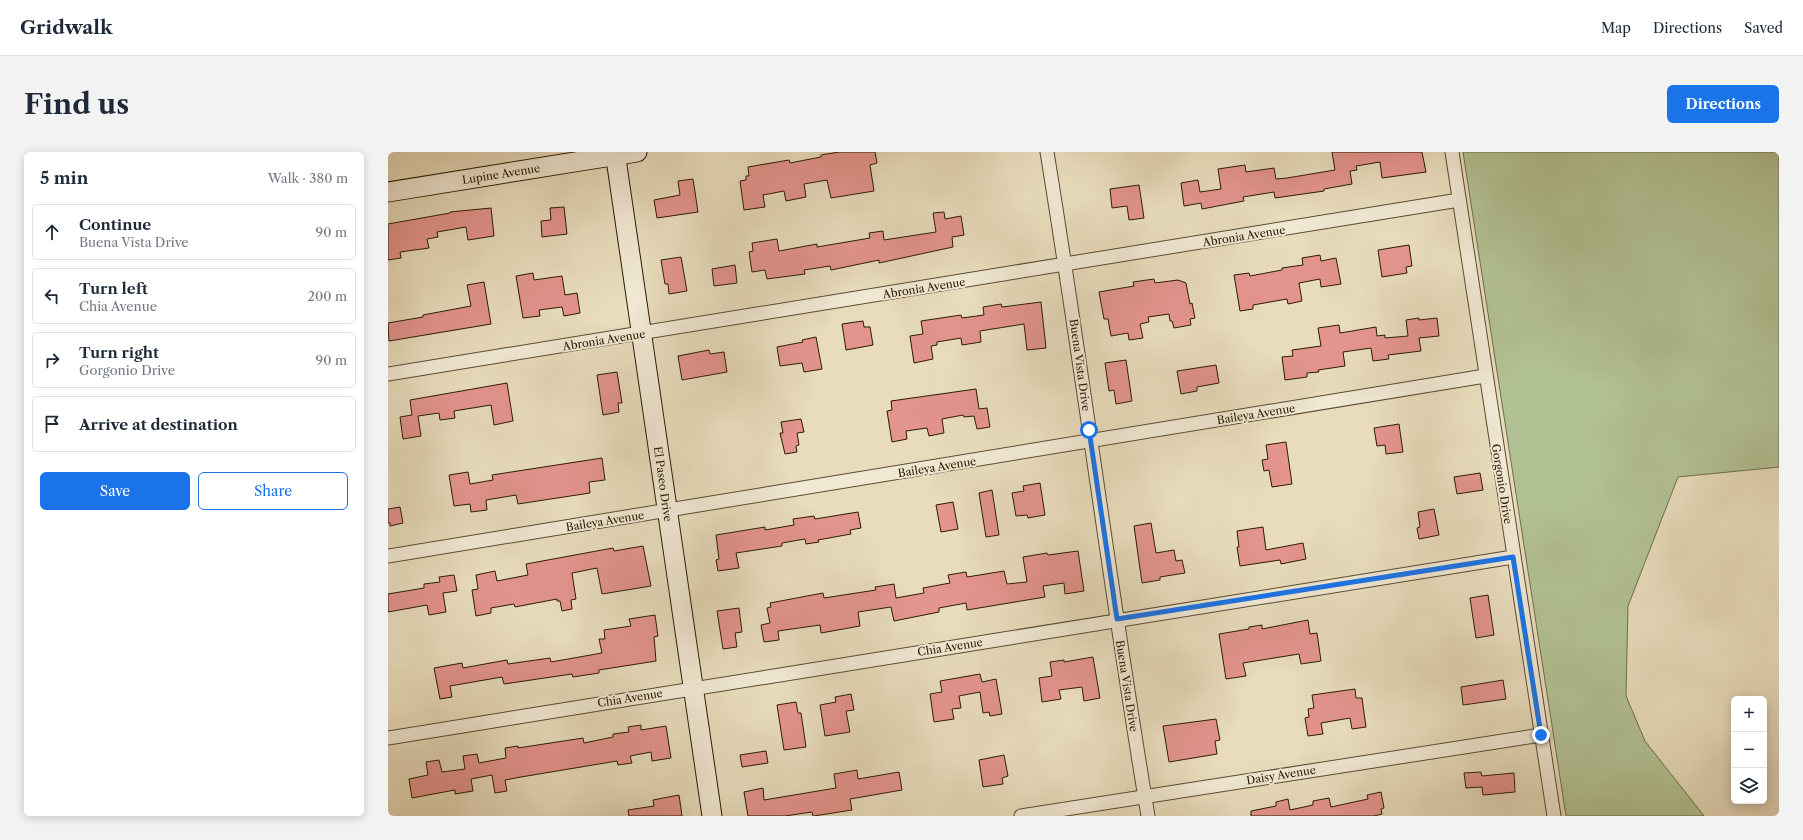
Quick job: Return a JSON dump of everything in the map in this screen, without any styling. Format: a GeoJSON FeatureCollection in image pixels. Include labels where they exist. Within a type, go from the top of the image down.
{"type":"FeatureCollection","features":[{"type":"Feature","properties":{"kind":"street","name":"Lupine Avenue"},"geometry":{"type":"LineString","coordinates":[[388,192],[615,154],[637,152]]}},
{"type":"Feature","properties":{"kind":"street","name":"Buena Vista Drive"},"geometry":{"type":"LineString","coordinates":[[1047,152],[1066,265],[1117,619],[1148,816]]}},
{"type":"Feature","properties":{"kind":"street","name":"Gorgonio Drive"},"geometry":{"type":"LineString","coordinates":[[1452,152],[1485,376],[1554,816]]}},
{"type":"Feature","properties":{"kind":"street","name":"El Paseo Drive"},"geometry":{"type":"LineString","coordinates":[[615,154],[712,816]]}},
{"type":"Feature","properties":{"kind":"street","name":"Abronia Avenue"},"geometry":{"type":"LineString","coordinates":[[388,374],[1460,200]]}},
{"type":"Feature","properties":{"kind":"street","name":"Baileya Avenue"},"geometry":{"type":"LineString","coordinates":[[388,556],[1091,442],[1485,376]]}},
{"type":"Feature","properties":{"kind":"street","name":"Chia Avenue"},"geometry":{"type":"LineString","coordinates":[[388,738],[1117,619],[1513,557]]}},
{"type":"Feature","properties":{"kind":"street","name":"Daisy Avenue"},"geometry":{"type":"LineString","coordinates":[[1021,816],[1541,735]]}},
{"type":"Feature","properties":{"kind":"green space"},"geometry":{"type":"Polygon","coordinates":[[[1463,152],[1779,152],[1779,467],[1678,477],[1628,606],[1626,696],[1645,741],[1704,816],[1566,816],[1463,152]]]}},
{"type":"Feature","properties":{"kind":"building"},"geometry":{"type":"Polygon","coordinates":[[[839,152],[875,152],[877,163],[870,165],[874,191],[831,198],[827,180],[804,184],[806,197],[786,201],[784,191],[763,195],[765,207],[744,210],[740,181],[746,180],[746,176],[749,176],[748,167],[789,160],[790,163],[839,152]]]}},
{"type":"Feature","properties":{"kind":"building"},"geometry":{"type":"Polygon","coordinates":[[[1332,152],[1422,152],[1426,172],[1382,178],[1380,162],[1356,166],[1357,170],[1350,171],[1352,184],[1324,189],[1324,191],[1275,198],[1274,192],[1243,197],[1244,201],[1202,209],[1201,203],[1184,206],[1181,183],[1198,180],[1200,192],[1221,189],[1218,169],[1245,165],[1246,172],[1274,168],[1276,179],[1287,178],[1335,170],[1332,152]]]}},
{"type":"Feature","properties":{"kind":"building"},"geometry":{"type":"Polygon","coordinates":[[[693,179],[698,212],[657,218],[654,200],[680,195],[678,181],[693,179]]]}},
{"type":"Feature","properties":{"kind":"building"},"geometry":{"type":"Polygon","coordinates":[[[1139,185],[1144,218],[1129,220],[1127,206],[1112,208],[1110,189],[1139,185]]]}},
{"type":"Feature","properties":{"kind":"building"},"geometry":{"type":"Polygon","coordinates":[[[564,207],[567,234],[542,237],[541,221],[551,220],[550,208],[564,207]]]}},
{"type":"Feature","properties":{"kind":"building"},"geometry":{"type":"Polygon","coordinates":[[[491,208],[494,236],[468,240],[466,227],[437,232],[438,237],[427,239],[429,248],[400,252],[401,258],[388,260],[388,224],[450,212],[491,208]]]}},
{"type":"Feature","properties":{"kind":"building"},"geometry":{"type":"Polygon","coordinates":[[[944,212],[945,219],[961,216],[964,235],[952,237],[953,247],[879,263],[879,260],[831,270],[830,266],[804,270],[805,274],[767,279],[765,270],[752,272],[749,252],[753,251],[752,243],[777,239],[779,251],[817,244],[817,247],[870,238],[869,233],[883,231],[884,240],[936,232],[933,213],[944,212]]]}},
{"type":"Feature","properties":{"kind":"building"},"geometry":{"type":"Polygon","coordinates":[[[1409,245],[1412,266],[1406,267],[1407,273],[1382,277],[1378,250],[1409,245]]]}},
{"type":"Feature","properties":{"kind":"building"},"geometry":{"type":"Polygon","coordinates":[[[1320,255],[1321,261],[1336,258],[1341,284],[1321,287],[1320,279],[1299,283],[1302,301],[1288,304],[1287,299],[1253,305],[1253,309],[1240,311],[1234,275],[1249,273],[1250,276],[1282,270],[1282,268],[1303,265],[1302,258],[1320,255]]]}},
{"type":"Feature","properties":{"kind":"building"},"geometry":{"type":"Polygon","coordinates":[[[681,257],[687,291],[669,294],[668,284],[665,284],[661,260],[681,257]]]}},
{"type":"Feature","properties":{"kind":"building"},"geometry":{"type":"Polygon","coordinates":[[[735,265],[737,283],[714,286],[712,269],[735,265]]]}},
{"type":"Feature","properties":{"kind":"building"},"geometry":{"type":"Polygon","coordinates":[[[533,273],[534,280],[562,276],[565,295],[577,293],[580,313],[564,316],[562,307],[539,310],[540,316],[523,318],[516,276],[533,273]]]}},
{"type":"Feature","properties":{"kind":"building"},"geometry":{"type":"Polygon","coordinates":[[[1154,279],[1155,283],[1178,280],[1186,283],[1190,304],[1192,303],[1195,318],[1190,319],[1191,325],[1174,328],[1172,321],[1170,321],[1169,314],[1148,317],[1149,322],[1140,324],[1143,338],[1129,340],[1128,333],[1111,336],[1108,319],[1104,319],[1099,292],[1134,286],[1133,282],[1154,279]]]}},
{"type":"Feature","properties":{"kind":"building"},"geometry":{"type":"Polygon","coordinates":[[[484,282],[491,324],[389,341],[388,323],[471,306],[467,285],[484,282]]]}},
{"type":"Feature","properties":{"kind":"building"},"geometry":{"type":"Polygon","coordinates":[[[1041,302],[1046,348],[1027,350],[1024,324],[980,331],[981,342],[962,345],[961,338],[937,342],[937,345],[931,346],[933,359],[914,363],[910,336],[923,334],[921,321],[961,315],[962,318],[984,315],[983,307],[1001,304],[1002,307],[1041,302]]]}},
{"type":"Feature","properties":{"kind":"building"},"geometry":{"type":"Polygon","coordinates":[[[1419,318],[1419,320],[1437,318],[1439,336],[1419,338],[1421,351],[1388,355],[1389,359],[1373,361],[1371,348],[1343,352],[1345,366],[1318,370],[1319,372],[1307,373],[1307,377],[1285,380],[1282,357],[1293,356],[1292,350],[1321,346],[1318,328],[1339,325],[1340,333],[1376,327],[1377,336],[1385,335],[1385,338],[1408,336],[1406,320],[1419,318]]]}},
{"type":"Feature","properties":{"kind":"building"},"geometry":{"type":"Polygon","coordinates":[[[863,321],[864,327],[870,327],[873,345],[846,350],[842,324],[863,321]]]}},
{"type":"Feature","properties":{"kind":"building"},"geometry":{"type":"Polygon","coordinates":[[[816,337],[822,369],[804,372],[802,363],[780,366],[777,347],[803,342],[802,340],[816,337]]]}},
{"type":"Feature","properties":{"kind":"building"},"geometry":{"type":"Polygon","coordinates":[[[709,350],[710,354],[724,352],[727,372],[682,380],[678,356],[709,350]]]}},
{"type":"Feature","properties":{"kind":"building"},"geometry":{"type":"Polygon","coordinates":[[[1126,360],[1132,401],[1116,404],[1114,390],[1109,391],[1105,363],[1126,360]]]}},
{"type":"Feature","properties":{"kind":"building"},"geometry":{"type":"Polygon","coordinates":[[[1216,365],[1219,383],[1197,387],[1197,391],[1181,394],[1177,371],[1216,365]]]}},
{"type":"Feature","properties":{"kind":"building"},"geometry":{"type":"Polygon","coordinates":[[[617,372],[622,403],[618,403],[619,412],[603,415],[597,375],[617,372]]]}},
{"type":"Feature","properties":{"kind":"building"},"geometry":{"type":"Polygon","coordinates":[[[507,383],[513,421],[494,425],[491,405],[454,411],[455,418],[440,420],[439,413],[418,416],[421,436],[403,439],[400,417],[412,415],[410,400],[507,383]]]}},
{"type":"Feature","properties":{"kind":"building"},"geometry":{"type":"Polygon","coordinates":[[[976,389],[979,409],[987,408],[990,427],[977,429],[974,416],[964,417],[963,415],[942,419],[944,433],[929,436],[927,428],[906,431],[907,439],[892,442],[887,411],[892,410],[891,401],[976,389]]]}},
{"type":"Feature","properties":{"kind":"building"},"geometry":{"type":"Polygon","coordinates":[[[801,419],[804,432],[797,433],[799,445],[796,446],[797,452],[785,454],[780,433],[783,433],[781,422],[801,419]]]}},
{"type":"Feature","properties":{"kind":"building"},"geometry":{"type":"Polygon","coordinates":[[[1399,424],[1403,452],[1386,454],[1385,445],[1377,446],[1374,428],[1399,424]]]}},
{"type":"Feature","properties":{"kind":"building"},"geometry":{"type":"Polygon","coordinates":[[[1286,442],[1292,484],[1272,487],[1269,470],[1264,471],[1262,460],[1268,459],[1266,445],[1286,442]]]}},
{"type":"Feature","properties":{"kind":"building"},"geometry":{"type":"Polygon","coordinates":[[[602,458],[605,480],[589,482],[590,493],[518,504],[516,495],[486,500],[487,510],[471,512],[470,504],[454,506],[449,475],[468,472],[470,484],[493,480],[492,475],[602,458]]]}},
{"type":"Feature","properties":{"kind":"building"},"geometry":{"type":"Polygon","coordinates":[[[1480,473],[1483,490],[1457,494],[1454,477],[1480,473]]]}},
{"type":"Feature","properties":{"kind":"building"},"geometry":{"type":"Polygon","coordinates":[[[1040,483],[1045,515],[1028,518],[1027,515],[1016,516],[1012,493],[1024,491],[1023,486],[1040,483]]]}},
{"type":"Feature","properties":{"kind":"building"},"geometry":{"type":"Polygon","coordinates":[[[992,490],[999,535],[986,537],[979,493],[992,490]]]}},
{"type":"Feature","properties":{"kind":"building"},"geometry":{"type":"Polygon","coordinates":[[[953,502],[958,529],[941,532],[936,505],[953,502]]]}},
{"type":"Feature","properties":{"kind":"building"},"geometry":{"type":"Polygon","coordinates":[[[400,507],[403,523],[390,526],[390,523],[388,523],[388,509],[400,507]]]}},
{"type":"Feature","properties":{"kind":"building"},"geometry":{"type":"Polygon","coordinates":[[[1434,509],[1439,535],[1419,539],[1417,528],[1420,527],[1418,512],[1434,509]]]}},
{"type":"Feature","properties":{"kind":"building"},"geometry":{"type":"Polygon","coordinates":[[[858,512],[861,528],[850,530],[851,534],[818,540],[819,542],[806,544],[805,539],[782,543],[782,546],[736,553],[739,568],[718,571],[716,560],[719,559],[716,535],[765,527],[765,530],[794,525],[793,519],[814,516],[815,519],[858,512]]]}},
{"type":"Feature","properties":{"kind":"building"},"geometry":{"type":"Polygon","coordinates":[[[1151,523],[1156,553],[1174,550],[1176,561],[1182,560],[1185,573],[1160,577],[1160,580],[1142,583],[1134,526],[1151,523]]]}},
{"type":"Feature","properties":{"kind":"building"},"geometry":{"type":"Polygon","coordinates":[[[1263,527],[1266,550],[1303,543],[1306,559],[1281,564],[1280,560],[1240,566],[1237,547],[1239,547],[1237,531],[1263,527]]]}},
{"type":"Feature","properties":{"kind":"building"},"geometry":{"type":"Polygon","coordinates":[[[643,546],[651,586],[602,594],[597,568],[572,573],[576,599],[571,600],[572,609],[562,611],[560,601],[557,601],[557,599],[515,607],[514,604],[491,608],[491,613],[476,616],[472,590],[478,589],[476,575],[495,571],[497,581],[528,575],[526,564],[613,548],[614,551],[643,546]]]}},
{"type":"Feature","properties":{"kind":"building"},"geometry":{"type":"Polygon","coordinates":[[[1078,551],[1084,591],[1065,594],[1064,583],[1043,586],[1045,597],[967,610],[966,603],[939,608],[939,612],[894,621],[891,607],[858,612],[860,626],[821,633],[820,625],[778,631],[779,640],[764,642],[761,625],[770,623],[767,608],[771,607],[770,603],[823,593],[824,598],[876,590],[875,587],[894,584],[896,598],[924,593],[923,588],[950,583],[948,575],[966,572],[967,577],[1004,571],[1007,584],[1027,582],[1023,557],[1047,553],[1048,555],[1078,551]]]}},
{"type":"Feature","properties":{"kind":"building"},"geometry":{"type":"Polygon","coordinates":[[[454,575],[457,591],[443,593],[446,612],[429,615],[427,605],[388,612],[388,594],[424,588],[424,584],[440,582],[439,577],[454,575]]]}},
{"type":"Feature","properties":{"kind":"building"},"geometry":{"type":"Polygon","coordinates":[[[1488,595],[1494,635],[1476,638],[1470,598],[1488,595]]]}},
{"type":"Feature","properties":{"kind":"building"},"geometry":{"type":"Polygon","coordinates":[[[739,608],[742,632],[735,633],[737,647],[723,649],[717,611],[739,608]]]}},
{"type":"Feature","properties":{"kind":"building"},"geometry":{"type":"Polygon","coordinates":[[[655,615],[658,636],[654,637],[656,661],[599,670],[599,673],[573,677],[572,674],[504,684],[502,677],[450,686],[452,697],[440,699],[434,668],[462,663],[463,668],[507,660],[508,664],[550,658],[551,662],[602,653],[599,639],[605,639],[604,630],[631,626],[629,619],[655,615]]]}},
{"type":"Feature","properties":{"kind":"building"},"geometry":{"type":"Polygon","coordinates":[[[1308,620],[1310,634],[1317,633],[1321,661],[1301,664],[1299,654],[1243,663],[1246,676],[1226,679],[1219,634],[1249,629],[1249,627],[1262,625],[1262,629],[1308,620]]]}},
{"type":"Feature","properties":{"kind":"building"},"geometry":{"type":"Polygon","coordinates":[[[1093,657],[1100,698],[1084,701],[1082,687],[1059,690],[1061,699],[1042,702],[1039,678],[1052,676],[1050,662],[1064,660],[1064,662],[1093,657]]]}},
{"type":"Feature","properties":{"kind":"building"},"geometry":{"type":"Polygon","coordinates":[[[980,674],[982,682],[996,679],[1002,714],[990,716],[989,712],[983,713],[980,692],[959,696],[961,708],[952,709],[954,719],[934,722],[930,694],[942,692],[940,681],[980,674]]]}},
{"type":"Feature","properties":{"kind":"building"},"geometry":{"type":"Polygon","coordinates":[[[1503,680],[1506,699],[1463,705],[1461,687],[1503,680]]]}},
{"type":"Feature","properties":{"kind":"building"},"geometry":{"type":"Polygon","coordinates":[[[1355,689],[1356,698],[1362,698],[1366,727],[1352,729],[1350,718],[1321,723],[1323,734],[1308,736],[1305,718],[1309,717],[1308,709],[1314,708],[1312,695],[1355,689]]]}},
{"type":"Feature","properties":{"kind":"building"},"geometry":{"type":"Polygon","coordinates":[[[851,694],[854,710],[846,711],[850,732],[825,736],[820,705],[836,702],[835,697],[851,694]]]}},
{"type":"Feature","properties":{"kind":"building"},"geometry":{"type":"Polygon","coordinates":[[[796,702],[798,713],[801,713],[806,747],[784,750],[777,705],[796,702]]]}},
{"type":"Feature","properties":{"kind":"building"},"geometry":{"type":"Polygon","coordinates":[[[1216,719],[1220,740],[1215,741],[1217,754],[1169,762],[1163,726],[1216,719]]]}},
{"type":"Feature","properties":{"kind":"building"},"geometry":{"type":"Polygon","coordinates":[[[641,725],[641,730],[666,726],[671,758],[652,761],[651,752],[630,756],[632,763],[618,765],[617,761],[505,780],[507,791],[495,793],[492,775],[471,779],[473,791],[455,794],[455,790],[412,798],[409,779],[428,775],[426,762],[439,760],[442,772],[465,769],[463,756],[477,754],[479,763],[506,758],[505,748],[518,746],[518,748],[583,738],[584,743],[613,737],[613,734],[629,732],[628,727],[641,725]]]}},
{"type":"Feature","properties":{"kind":"building"},"geometry":{"type":"Polygon","coordinates":[[[766,751],[768,763],[742,767],[740,755],[766,751]]]}},
{"type":"Feature","properties":{"kind":"building"},"geometry":{"type":"Polygon","coordinates":[[[1004,755],[1008,776],[1002,778],[1003,784],[983,787],[979,760],[1004,755]]]}},
{"type":"Feature","properties":{"kind":"building"},"geometry":{"type":"Polygon","coordinates":[[[857,770],[858,779],[899,772],[902,790],[850,799],[852,810],[814,816],[812,812],[785,816],[748,816],[744,792],[763,788],[764,800],[836,788],[834,774],[857,770]]]}},
{"type":"Feature","properties":{"kind":"building"},"geometry":{"type":"Polygon","coordinates":[[[1481,772],[1482,776],[1514,773],[1515,792],[1483,795],[1482,787],[1466,788],[1464,773],[1481,772]]]}},
{"type":"Feature","properties":{"kind":"building"},"geometry":{"type":"Polygon","coordinates":[[[1381,792],[1384,808],[1381,809],[1382,814],[1374,816],[1251,816],[1251,811],[1276,806],[1276,802],[1288,799],[1290,810],[1313,805],[1313,801],[1329,798],[1331,807],[1368,799],[1367,795],[1381,792]]]}},
{"type":"Feature","properties":{"kind":"building"},"geometry":{"type":"Polygon","coordinates":[[[679,795],[682,816],[629,816],[628,810],[654,806],[653,800],[679,795]]]}},
{"type":"Feature","properties":{"kind":"route"},"geometry":{"type":"LineString","coordinates":[[1089,430],[1117,619],[1513,557],[1541,735]]}}]}
